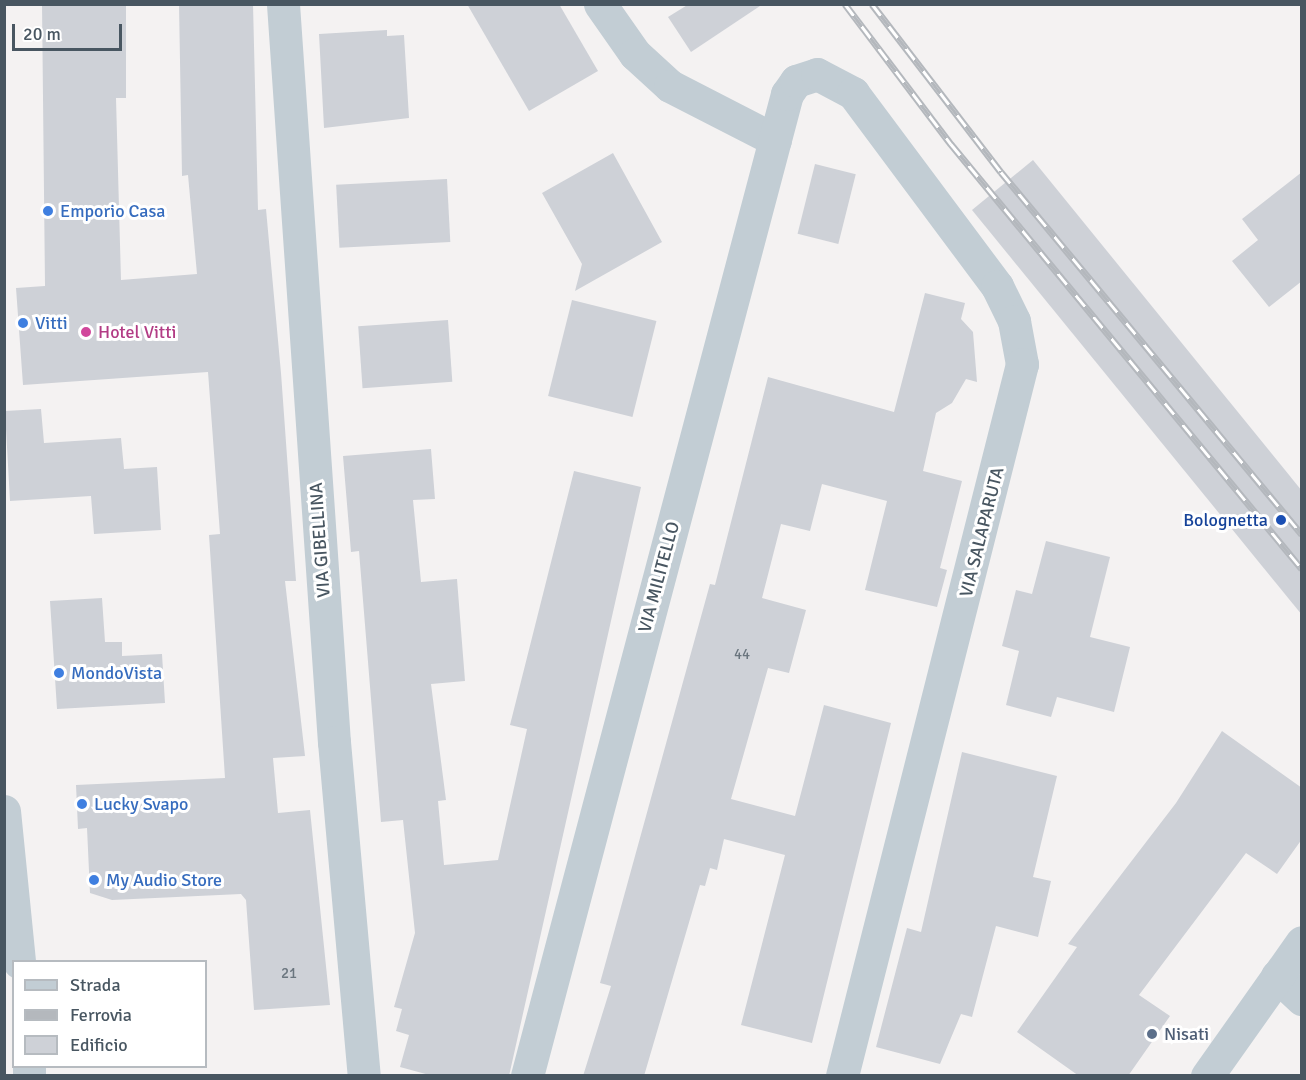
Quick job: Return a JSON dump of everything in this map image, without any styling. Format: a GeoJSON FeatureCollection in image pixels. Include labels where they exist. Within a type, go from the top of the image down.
{"type":"FeatureCollection","features":[{"type":"Feature","properties":{"kind":"street","name":"VIA GIBELLINA"},"geometry":{"type":"LineString","coordinates":[[283,4],[334,742],[364,1076]]}},
{"type":"Feature","properties":{"kind":"street"},"geometry":{"type":"LineString","coordinates":[[600,4],[635,54],[670,86],[775,140]]}},
{"type":"Feature","properties":{"kind":"street","name":"VIA SALAPARUTA"},"geometry":{"type":"LineString","coordinates":[[796,81],[810,74],[826,76],[853,93],[1004,298],[1022,364],[842,1076]]}},
{"type":"Feature","properties":{"kind":"street","name":"VIA MILITELLO"},"geometry":{"type":"LineString","coordinates":[[527,1076],[775,140],[796,81]]}},
{"type":"Feature","properties":{"kind":"street"},"geometry":{"type":"LineString","coordinates":[[4,811],[19,960]]}},
{"type":"Feature","properties":{"kind":"street"},"geometry":{"type":"LineString","coordinates":[[1207,1076],[1302,942]]}},
{"type":"Feature","properties":{"kind":"street"},"geometry":{"type":"LineString","coordinates":[[1277,976],[1302,999]]}},
{"type":"Feature","properties":{"kind":"building"},"geometry":{"type":"Polygon","coordinates":[[[42,4],[126,4],[126,98],[116,98],[121,280],[197,274],[188,175],[182,176],[179,4],[253,4],[258,210],[266,209],[281,373],[296,581],[285,581],[305,756],[273,758],[278,813],[310,810],[330,1005],[254,1010],[246,900],[241,894],[112,900],[90,893],[87,828],[78,829],[76,785],[225,778],[209,535],[220,534],[208,372],[23,385],[16,288],[45,286],[42,4]]]}},
{"type":"Feature","properties":{"kind":"building"},"geometry":{"type":"Polygon","coordinates":[[[467,4],[559,4],[598,71],[529,111],[467,4]]]}},
{"type":"Feature","properties":{"kind":"building"},"geometry":{"type":"Polygon","coordinates":[[[689,4],[763,4],[691,52],[668,17],[689,4]]]}},
{"type":"Feature","properties":{"kind":"building"},"geometry":{"type":"Polygon","coordinates":[[[387,30],[387,36],[404,35],[409,118],[324,128],[319,34],[387,30]]]}},
{"type":"Feature","properties":{"kind":"building"},"geometry":{"type":"Polygon","coordinates":[[[613,153],[662,242],[575,291],[582,264],[542,193],[613,153]]]}},
{"type":"Feature","properties":{"kind":"building","name":"Bolognetta"},"geometry":{"type":"Polygon","coordinates":[[[1033,160],[1302,491],[1302,615],[972,210],[1033,160]]]}},
{"type":"Feature","properties":{"kind":"building"},"geometry":{"type":"Polygon","coordinates":[[[815,164],[856,174],[838,244],[798,234],[815,164]]]}},
{"type":"Feature","properties":{"kind":"building"},"geometry":{"type":"Polygon","coordinates":[[[1302,172],[1302,281],[1269,307],[1232,261],[1258,240],[1242,219],[1302,172]]]}},
{"type":"Feature","properties":{"kind":"building"},"geometry":{"type":"Polygon","coordinates":[[[447,179],[450,242],[339,248],[336,185],[447,179]]]}},
{"type":"Feature","properties":{"kind":"building"},"geometry":{"type":"Polygon","coordinates":[[[925,293],[965,303],[961,319],[973,332],[977,382],[966,379],[952,403],[936,413],[923,471],[962,481],[940,568],[947,570],[937,607],[865,590],[887,501],[822,484],[810,531],[781,524],[762,598],[806,610],[789,673],[768,668],[731,799],[795,816],[824,705],[891,723],[812,1043],[741,1025],[785,855],[724,839],[717,870],[710,868],[705,886],[700,885],[644,1076],[583,1076],[611,986],[600,983],[710,584],[715,585],[768,377],[894,412],[925,293]]]}},
{"type":"Feature","properties":{"kind":"building"},"geometry":{"type":"Polygon","coordinates":[[[572,300],[656,321],[632,417],[548,396],[572,300]]]}},
{"type":"Feature","properties":{"kind":"building"},"geometry":{"type":"Polygon","coordinates":[[[448,320],[452,382],[363,388],[358,326],[448,320]]]}},
{"type":"Feature","properties":{"kind":"building"},"geometry":{"type":"Polygon","coordinates":[[[41,409],[44,443],[121,438],[124,469],[157,467],[161,530],[94,534],[91,496],[10,501],[5,411],[41,409]]]}},
{"type":"Feature","properties":{"kind":"building"},"geometry":{"type":"Polygon","coordinates":[[[431,449],[435,499],[413,500],[421,582],[457,579],[465,681],[431,684],[446,800],[438,801],[444,865],[498,860],[527,729],[510,725],[574,471],[641,487],[509,1076],[433,1076],[400,1067],[409,1035],[396,1031],[402,1009],[394,1007],[415,933],[403,820],[381,822],[359,551],[351,552],[343,456],[431,449]]]}},
{"type":"Feature","properties":{"kind":"building"},"geometry":{"type":"Polygon","coordinates":[[[1046,541],[1110,557],[1090,637],[1130,647],[1114,712],[1057,697],[1051,717],[1006,705],[1019,651],[1002,646],[1016,590],[1032,594],[1046,541]]]}},
{"type":"Feature","properties":{"kind":"building"},"geometry":{"type":"Polygon","coordinates":[[[102,598],[105,642],[122,642],[122,656],[162,654],[165,703],[57,709],[50,601],[102,598]]]}},
{"type":"Feature","properties":{"kind":"building"},"geometry":{"type":"Polygon","coordinates":[[[1222,731],[1302,788],[1302,839],[1277,874],[1246,853],[1139,995],[1170,1016],[1128,1076],[1079,1076],[1017,1032],[1077,947],[1068,944],[1176,803],[1222,731]]]}},
{"type":"Feature","properties":{"kind":"building"},"geometry":{"type":"Polygon","coordinates":[[[962,752],[1057,776],[1033,877],[1051,881],[1038,937],[996,926],[972,1017],[961,1014],[940,1064],[876,1047],[907,928],[921,932],[962,752]]]}},
{"type":"Feature","properties":{"kind":"railway"},"geometry":{"type":"LineString","coordinates":[[845,4],[951,144],[1302,569]]}},
{"type":"Feature","properties":{"kind":"railway"},"geometry":{"type":"LineString","coordinates":[[872,4],[1001,172],[1302,534]]}},
{"type":"Feature","properties":{"kind":"place","name":"Emporio Casa"},"geometry":{"type":"Point","coordinates":[48,211]}},
{"type":"Feature","properties":{"kind":"place","name":"Vitti"},"geometry":{"type":"Point","coordinates":[23,323]}},
{"type":"Feature","properties":{"kind":"place","name":"Hotel Vitti"},"geometry":{"type":"Point","coordinates":[86,332]}},
{"type":"Feature","properties":{"kind":"place","name":"Bolognetta"},"geometry":{"type":"Point","coordinates":[1281,520]}},
{"type":"Feature","properties":{"kind":"place","name":"MondoVista"},"geometry":{"type":"Point","coordinates":[59,673]}},
{"type":"Feature","properties":{"kind":"place","name":"Lucky Svapo"},"geometry":{"type":"Point","coordinates":[82,804]}},
{"type":"Feature","properties":{"kind":"place","name":"My Audio Store"},"geometry":{"type":"Point","coordinates":[94,880]}},
{"type":"Feature","properties":{"kind":"place","name":"Nisati"},"geometry":{"type":"Point","coordinates":[1152,1034]}}]}
